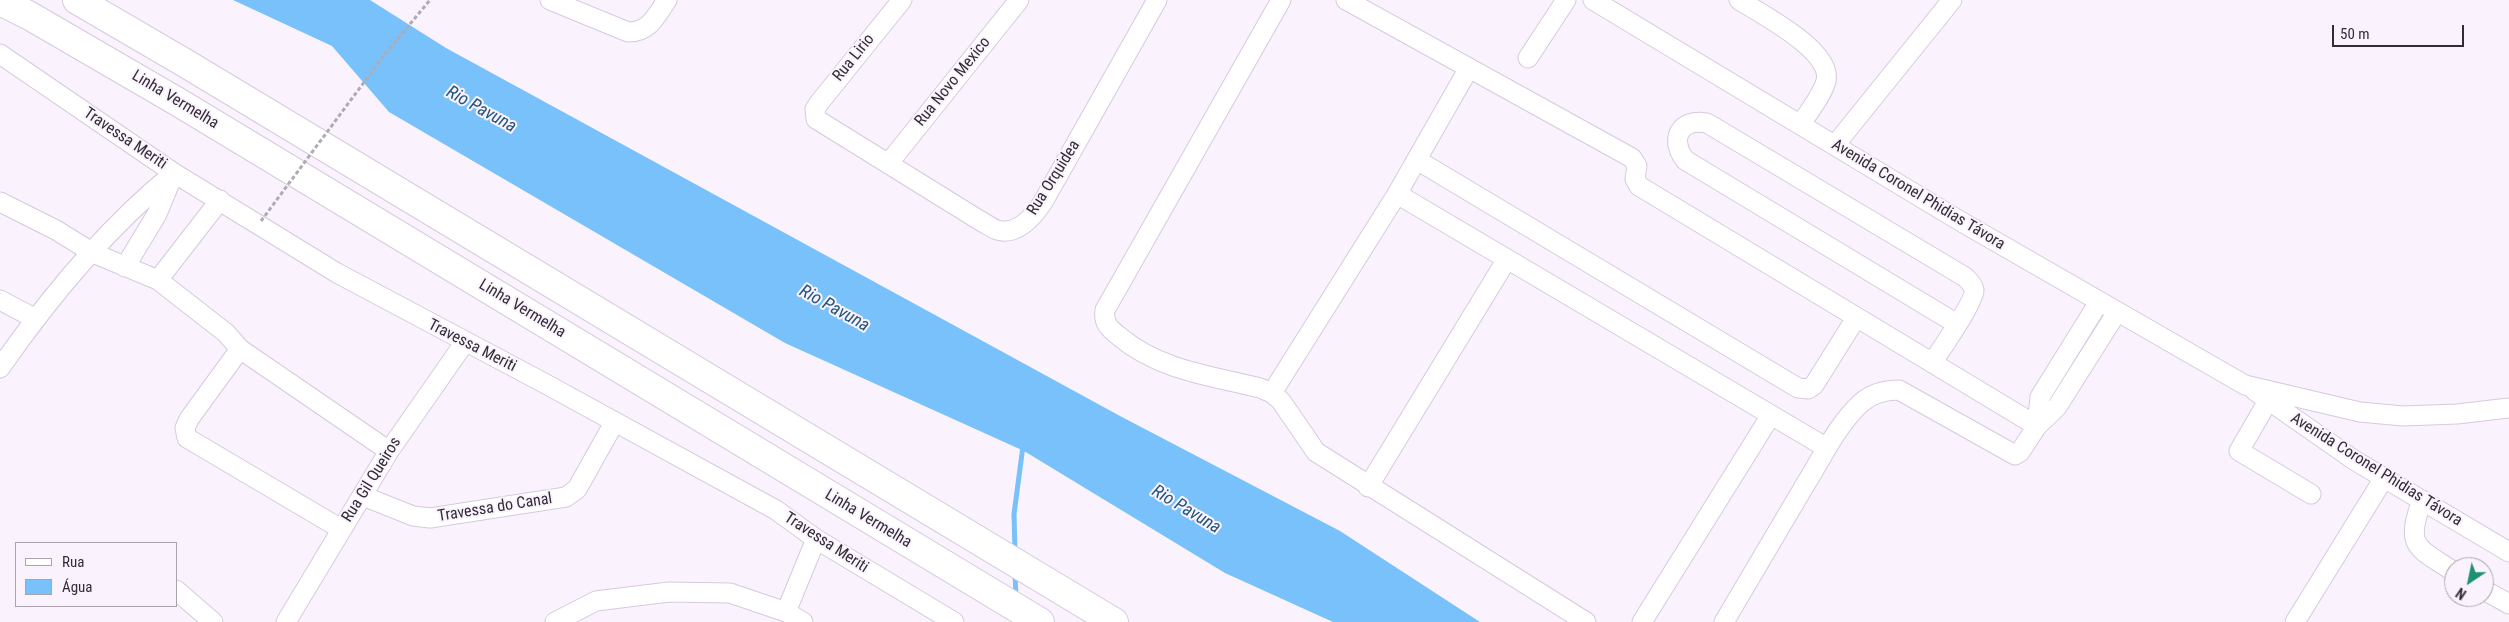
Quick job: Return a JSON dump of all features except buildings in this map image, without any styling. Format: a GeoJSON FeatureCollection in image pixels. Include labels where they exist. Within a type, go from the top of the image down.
{"type":"FeatureCollection","features":[{"type":"Feature","properties":{"kind":"highway"},"geometry":{"type":"LineString","coordinates":[[77,0],[184,62],[1114,622]]}},
{"type":"Feature","properties":{"kind":"highway","name":"Linha Vermelha"},"geometry":{"type":"LineString","coordinates":[[0,1],[186,107],[1039,621]]}},
{"type":"Feature","properties":{"kind":"street"},"geometry":{"type":"LineString","coordinates":[[550,0],[628,32],[637,32],[646,28],[655,19],[667,0]]}},
{"type":"Feature","properties":{"kind":"street","name":"Rua Lirio"},"geometry":{"type":"LineString","coordinates":[[816,119],[815,109],[819,103],[902,0]]}},
{"type":"Feature","properties":{"kind":"street","name":"Rua Novo Mexico"},"geometry":{"type":"LineString","coordinates":[[888,164],[1019,0]]}},
{"type":"Feature","properties":{"kind":"street","name":"Rua Orquidea"},"geometry":{"type":"LineString","coordinates":[[816,119],[997,230],[1010,231],[1024,224],[1042,202],[1157,0]]}},
{"type":"Feature","properties":{"kind":"street"},"geometry":{"type":"LineString","coordinates":[[1281,0],[1105,310],[1104,319],[1108,327],[1136,350],[1158,361],[1260,388],[1272,393],[1281,402],[1316,452],[1586,622]]}},
{"type":"Feature","properties":{"kind":"street"},"geometry":{"type":"LineString","coordinates":[[1346,0],[1632,158],[1637,166],[1635,179],[1639,186],[2037,426]]}},
{"type":"Feature","properties":{"kind":"street"},"geometry":{"type":"LineString","coordinates":[[1528,58],[1566,0]]}},
{"type":"Feature","properties":{"kind":"street","name":"Avenida Coronel Phidias Távora"},"geometry":{"type":"LineString","coordinates":[[1593,0],[2099,302],[2246,385],[2384,478],[2509,552]]}},
{"type":"Feature","properties":{"kind":"street"},"geometry":{"type":"LineString","coordinates":[[1739,0],[1802,40],[1824,62],[1826,81],[1801,124]]}},
{"type":"Feature","properties":{"kind":"street"},"geometry":{"type":"LineString","coordinates":[[1836,145],[1952,0]]}},
{"type":"Feature","properties":{"kind":"street","name":"Travessa Meriti"},"geometry":{"type":"LineString","coordinates":[[0,54],[174,173],[337,273],[544,383],[776,510],[816,538],[954,622]]}},
{"type":"Feature","properties":{"kind":"street"},"geometry":{"type":"LineString","coordinates":[[1272,393],[1397,194],[1470,68]]}},
{"type":"Feature","properties":{"kind":"street"},"geometry":{"type":"LineString","coordinates":[[1932,363],[1957,324],[1972,298],[1974,291],[1971,283],[1965,277],[1707,124],[1696,121],[1685,125],[1677,137],[1678,151],[1685,160],[1957,324]]}},
{"type":"Feature","properties":{"kind":"street"},"geometry":{"type":"LineString","coordinates":[[1417,160],[1798,388],[1808,389],[1814,385],[1856,318]]}},
{"type":"Feature","properties":{"kind":"street"},"geometry":{"type":"LineString","coordinates":[[0,368],[34,318],[145,197],[174,173]]}},
{"type":"Feature","properties":{"kind":"street"},"geometry":{"type":"LineString","coordinates":[[125,267],[157,214],[174,173]]}},
{"type":"Feature","properties":{"kind":"street"},"geometry":{"type":"LineString","coordinates":[[1397,194],[1827,448]]}},
{"type":"Feature","properties":{"kind":"street"},"geometry":{"type":"LineString","coordinates":[[158,280],[220,200]]}},
{"type":"Feature","properties":{"kind":"street"},"geometry":{"type":"LineString","coordinates":[[0,202],[56,230],[93,253],[158,280],[226,333],[240,349],[389,451]]}},
{"type":"Feature","properties":{"kind":"street"},"geometry":{"type":"LineString","coordinates":[[1368,486],[1507,259]]}},
{"type":"Feature","properties":{"kind":"street"},"geometry":{"type":"LineString","coordinates":[[0,300],[34,318]]}},
{"type":"Feature","properties":{"kind":"street"},"geometry":{"type":"LineString","coordinates":[[2037,426],[2040,397],[2099,302]]}},
{"type":"Feature","properties":{"kind":"street"},"geometry":{"type":"LineString","coordinates":[[1724,622],[1827,448],[1849,416],[1861,403],[1873,394],[1885,390],[1899,390],[1912,395],[2007,453],[2015,455],[2020,452],[2037,426],[2057,407],[2117,312]]}},
{"type":"Feature","properties":{"kind":"street","name":"Rua Gil Queiros"},"geometry":{"type":"LineString","coordinates":[[286,622],[389,451],[465,342]]}},
{"type":"Feature","properties":{"kind":"street"},"geometry":{"type":"LineString","coordinates":[[240,349],[189,419],[185,428],[187,438],[341,529]]}},
{"type":"Feature","properties":{"kind":"street","name":"Avenida Coronel Phidias Távora"},"geometry":{"type":"LineString","coordinates":[[2246,385],[2360,412],[2457,414],[2509,408]]}},
{"type":"Feature","properties":{"kind":"street"},"geometry":{"type":"LineString","coordinates":[[2268,401],[2239,451],[2311,494]]}},
{"type":"Feature","properties":{"kind":"street"},"geometry":{"type":"LineString","coordinates":[[1642,622],[1771,415]]}},
{"type":"Feature","properties":{"kind":"street","name":"Travessa do Canal"},"geometry":{"type":"LineString","coordinates":[[368,498],[413,516],[430,518],[566,497],[577,488],[614,423]]}},
{"type":"Feature","properties":{"kind":"street"},"geometry":{"type":"LineString","coordinates":[[2295,622],[2384,478]]}},
{"type":"Feature","properties":{"kind":"street"},"geometry":{"type":"LineString","coordinates":[[2422,500],[2413,526],[2414,539],[2423,551],[2444,565]]}},
{"type":"Feature","properties":{"kind":"street"},"geometry":{"type":"LineString","coordinates":[[786,612],[816,538]]}},
{"type":"Feature","properties":{"kind":"street"},"geometry":{"type":"LineString","coordinates":[[178,592],[213,622]]}},
{"type":"Feature","properties":{"kind":"street"},"geometry":{"type":"LineString","coordinates":[[555,622],[596,601],[669,592],[730,594],[786,612],[803,622]]}},
{"type":"Feature","properties":{"kind":"street"},"geometry":{"type":"LineString","coordinates":[[2494,596],[2509,604]]}},
{"type":"Feature","properties":{"kind":"path"},"geometry":{"type":"LineString","coordinates":[[260,221],[385,54],[430,0]]}},
{"type":"Feature","properties":{"kind":"water","name":"Rio Pavuna"},"geometry":{"type":"Polygon","coordinates":[[[233,0],[370,0],[446,48],[1120,416],[1340,531],[1480,622],[1333,622],[1225,573],[1024,451],[785,343],[389,112],[332,46],[233,0]]]}},
{"type":"Feature","properties":{"kind":"waterway"},"geometry":{"type":"LineString","coordinates":[[1015,552],[1014,514],[1023,446]]}},
{"type":"Feature","properties":{"kind":"waterway"},"geometry":{"type":"LineString","coordinates":[[1015,573],[1016,597]]}}]}
